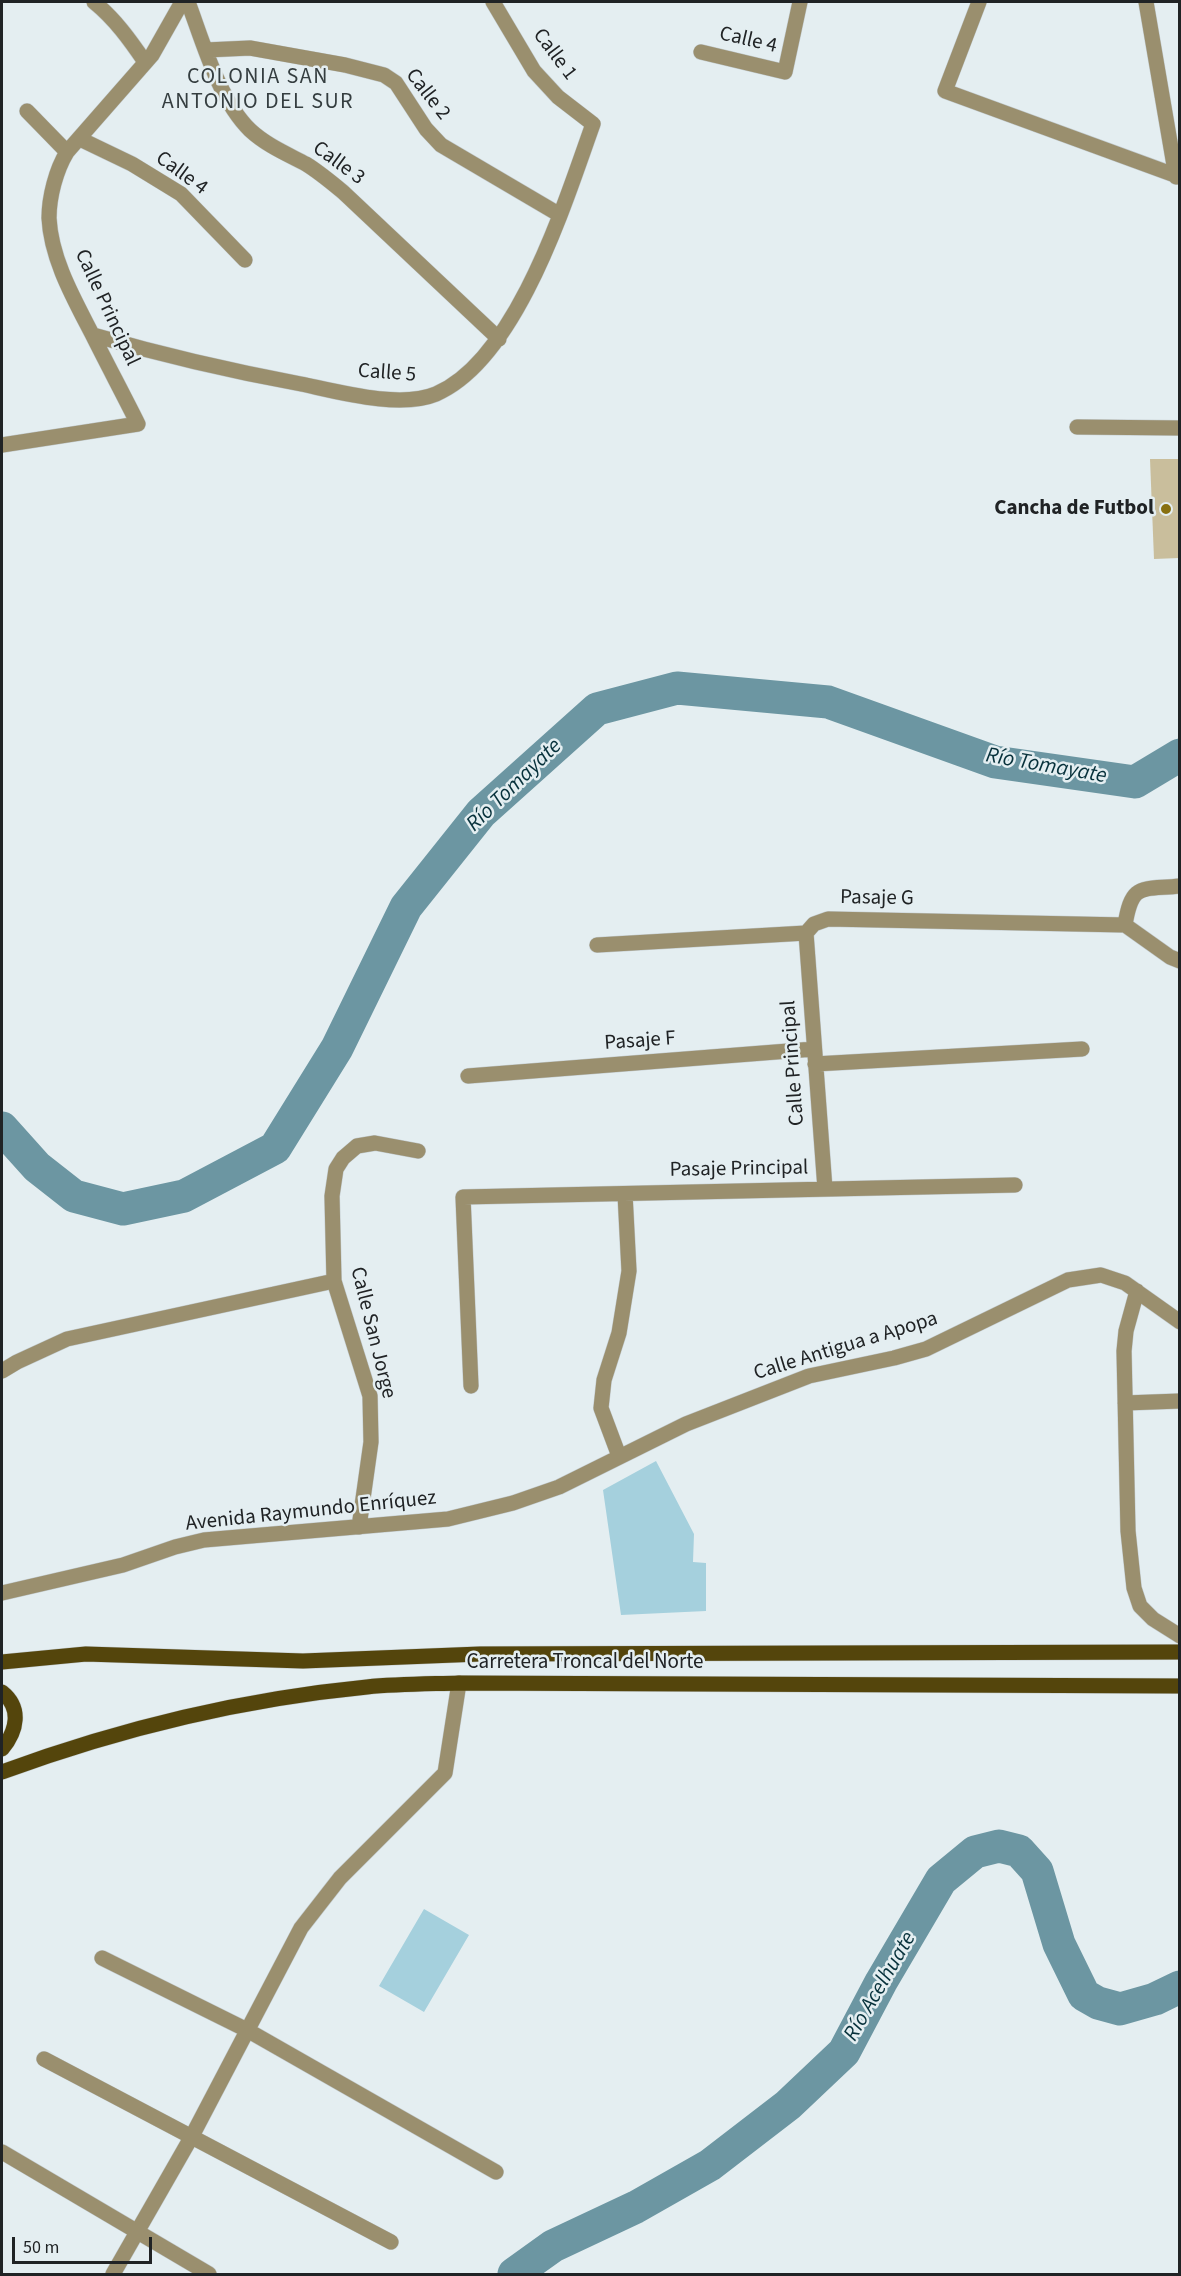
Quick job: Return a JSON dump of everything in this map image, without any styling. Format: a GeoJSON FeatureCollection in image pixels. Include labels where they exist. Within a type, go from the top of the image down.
{"type":"FeatureCollection","features":[{"type":"Feature","properties":{"kind":"main road","name":"Carretera Troncal del Norte"},"geometry":{"type":"LineString","coordinates":[[2,1662],[86,1654],[303,1661],[480,1654],[1179,1652]]}},
{"type":"Feature","properties":{"kind":"main road","name":"Carretera Troncal del Norte"},"geometry":{"type":"LineString","coordinates":[[2,1772],[47,1755],[171,1720],[237,1706],[366,1687],[459,1683],[1179,1686]]}},
{"type":"Feature","properties":{"kind":"main road"},"geometry":{"type":"LineString","coordinates":[[2,1692],[11,1702],[16,1721],[14,1730],[2,1749]]}},
{"type":"Feature","properties":{"kind":"street"},"geometry":{"type":"LineString","coordinates":[[94,2],[111,15],[145,62]]}},
{"type":"Feature","properties":{"kind":"street","name":"Calle Principal"},"geometry":{"type":"LineString","coordinates":[[2,445],[138,424],[68,286],[56,254],[49,219],[51,196],[63,159],[145,62],[162,39],[182,2]]}},
{"type":"Feature","properties":{"kind":"street","name":"Calle 3"},"geometry":{"type":"LineString","coordinates":[[188,2],[212,68],[250,130],[285,154],[316,171],[343,192],[499,339]]}},
{"type":"Feature","properties":{"kind":"street","name":"Calle 1"},"geometry":{"type":"LineString","coordinates":[[493,2],[534,71],[558,97],[593,124]]}},
{"type":"Feature","properties":{"kind":"street","name":"Calle 4"},"geometry":{"type":"LineString","coordinates":[[701,52],[785,72],[800,2]]}},
{"type":"Feature","properties":{"kind":"street"},"geometry":{"type":"LineString","coordinates":[[979,2],[945,91],[1178,177]]}},
{"type":"Feature","properties":{"kind":"street"},"geometry":{"type":"LineString","coordinates":[[1146,2],[1178,177]]}},
{"type":"Feature","properties":{"kind":"street","name":"Calle 2"},"geometry":{"type":"LineString","coordinates":[[206,50],[250,48],[345,65],[384,75],[396,83],[426,129],[441,146],[560,215]]}},
{"type":"Feature","properties":{"kind":"street"},"geometry":{"type":"LineString","coordinates":[[27,111],[68,152]]}},
{"type":"Feature","properties":{"kind":"street","name":"Calle 5"},"geometry":{"type":"LineString","coordinates":[[93,335],[234,371],[372,397],[408,399],[431,396],[472,370],[499,339],[543,256],[593,124]]}},
{"type":"Feature","properties":{"kind":"street","name":"Calle 4"},"geometry":{"type":"LineString","coordinates":[[80,139],[132,164],[181,194],[245,260]]}},
{"type":"Feature","properties":{"kind":"street"},"geometry":{"type":"LineString","coordinates":[[1077,427],[1179,428]]}},
{"type":"Feature","properties":{"kind":"street"},"geometry":{"type":"LineString","coordinates":[[1179,886],[1142,890],[1134,894],[1129,903],[1125,925],[1170,957],[1179,960]]}},
{"type":"Feature","properties":{"kind":"street","name":"Pasaje G"},"geometry":{"type":"LineString","coordinates":[[597,945],[806,933],[814,924],[828,919],[1125,925]]}},
{"type":"Feature","properties":{"kind":"street","name":"Calle Principal"},"geometry":{"type":"LineString","coordinates":[[806,933],[825,1189]]}},
{"type":"Feature","properties":{"kind":"street","name":"Pasaje F"},"geometry":{"type":"LineString","coordinates":[[468,1076],[815,1056],[1082,1049]]}},
{"type":"Feature","properties":{"kind":"street","name":"Calle San Jorge"},"geometry":{"type":"LineString","coordinates":[[359,1527],[370,1443],[370,1396],[334,1281],[332,1196],[336,1169],[343,1158],[357,1146],[375,1143],[418,1150]]}},
{"type":"Feature","properties":{"kind":"street","name":"Pasaje Principal"},"geometry":{"type":"LineString","coordinates":[[471,1386],[463,1197],[1015,1185]]}},
{"type":"Feature","properties":{"kind":"street"},"geometry":{"type":"LineString","coordinates":[[619,1456],[602,1408],[603,1380],[619,1333],[629,1270],[625,1194]]}},
{"type":"Feature","properties":{"kind":"street","name":"Calle Antigua a Apopa"},"geometry":{"type":"LineString","coordinates":[[619,1456],[686,1424],[809,1376],[894,1358],[926,1348],[1068,1280],[1101,1275],[1125,1283],[1179,1322]]}},
{"type":"Feature","properties":{"kind":"street"},"geometry":{"type":"LineString","coordinates":[[2,1371],[67,1339],[334,1281]]}},
{"type":"Feature","properties":{"kind":"street"},"geometry":{"type":"LineString","coordinates":[[1137,1292],[1125,1331],[1128,1531],[1134,1588],[1140,1606],[1179,1636]]}},
{"type":"Feature","properties":{"kind":"street"},"geometry":{"type":"LineString","coordinates":[[1125,1403],[1179,1401]]}},
{"type":"Feature","properties":{"kind":"street","name":"Avenida Raymundo Enríquez"},"geometry":{"type":"LineString","coordinates":[[2,1593],[123,1564],[204,1540],[448,1519],[513,1503],[559,1487],[619,1456]]}},
{"type":"Feature","properties":{"kind":"street"},"geometry":{"type":"LineString","coordinates":[[113,2274],[192,2136],[301,1928],[340,1878],[445,1773],[459,1683]]}},
{"type":"Feature","properties":{"kind":"street"},"geometry":{"type":"LineString","coordinates":[[102,1958],[247,2030],[496,2172]]}},
{"type":"Feature","properties":{"kind":"street"},"geometry":{"type":"LineString","coordinates":[[44,2059],[391,2242]]}},
{"type":"Feature","properties":{"kind":"street"},"geometry":{"type":"LineString","coordinates":[[2,2152],[209,2274]]}},
{"type":"Feature","properties":{"kind":"shaded area","name":"Cancha de Futbol"},"geometry":{"type":"Polygon","coordinates":[[[1150,459],[1179,459],[1179,558],[1154,559],[1150,459]]]}},
{"type":"Feature","properties":{"kind":"building"},"geometry":{"type":"Polygon","coordinates":[[[656,1461],[694,1534],[693,1562],[706,1563],[706,1611],[621,1615],[603,1490],[656,1461]]]}},
{"type":"Feature","properties":{"kind":"building"},"geometry":{"type":"Polygon","coordinates":[[[424,1909],[469,1935],[424,2012],[379,1986],[424,1909]]]}},
{"type":"Feature","properties":{"kind":"waterway","name":"Río Tomayate"},"geometry":{"type":"LineString","coordinates":[[2,1128],[37,1167],[74,1196],[123,1209],[184,1196],[275,1148],[337,1048],[406,907],[481,813],[597,709],[677,688],[828,702],[995,762],[1135,782],[1180,755]]}},
{"type":"Feature","properties":{"kind":"waterway","name":"Río Acelhuate"},"geometry":{"type":"LineString","coordinates":[[514,2274],[553,2246],[636,2207],[710,2165],[788,2105],[844,2052],[881,1982],[941,1880],[975,1852],[999,1846],[1019,1851],[1037,1871],[1059,1944],[1084,1995],[1098,2003],[1120,2009],[1155,1999],[1180,1987]]}},
{"type":"Feature","properties":{"kind":"place","name":"Cancha de Futbol"},"geometry":{"type":"Point","coordinates":[1166,509]}},
{"type":"Feature","properties":{"kind":"district","name":"COLONIA SAN ANTONIO DEL SUR"},"geometry":{"type":"Point","coordinates":[258,90]}}]}
